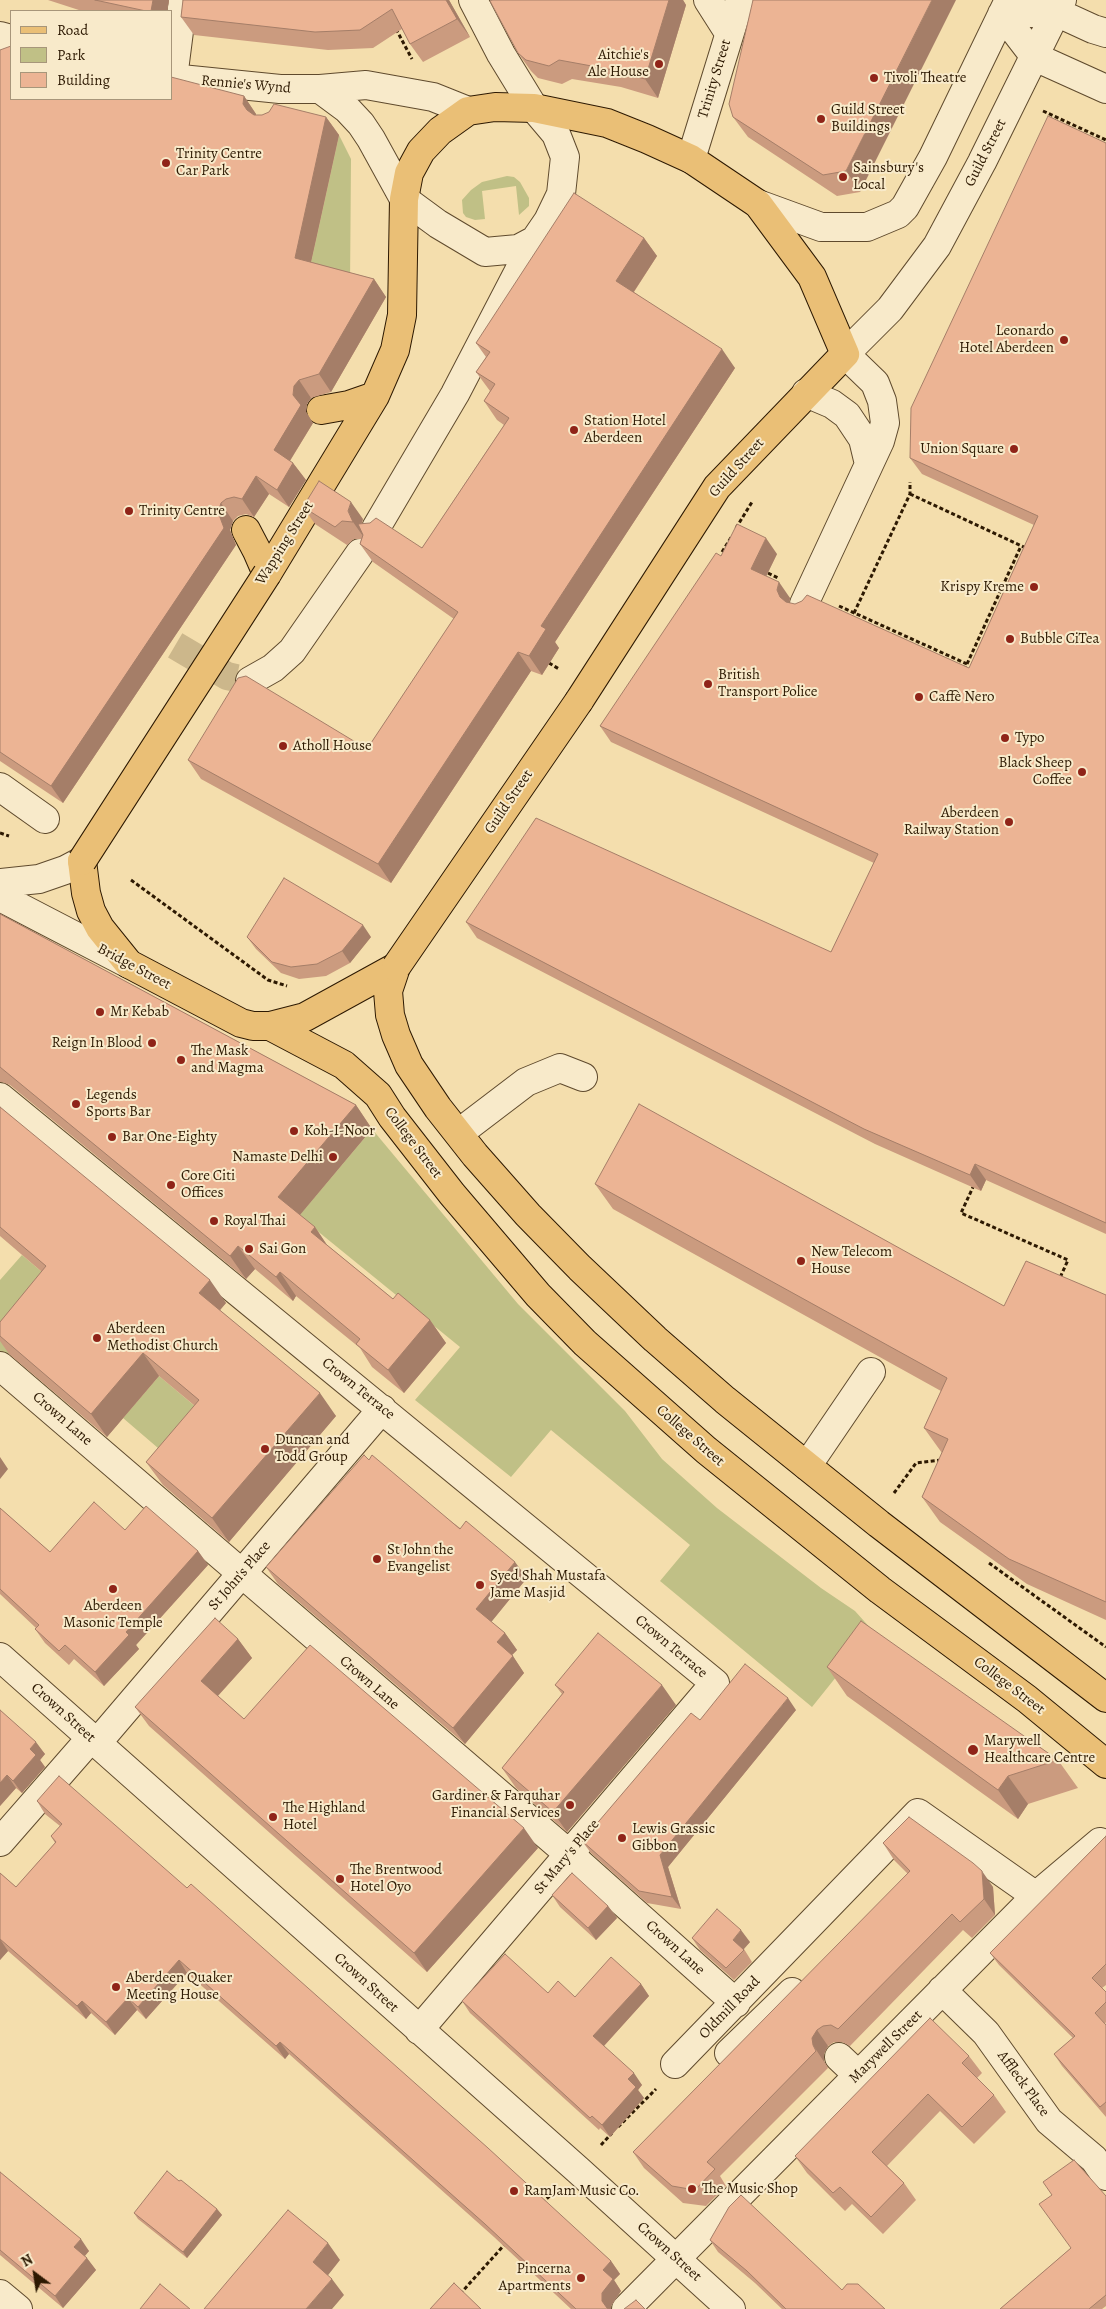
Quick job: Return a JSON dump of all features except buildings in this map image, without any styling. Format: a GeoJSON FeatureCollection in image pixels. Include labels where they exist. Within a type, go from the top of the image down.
{"type":"FeatureCollection","features":[{"type":"Feature","properties":{"kind":"main road","name":"Wapping Street"},"geometry":{"type":"LineString","coordinates":[[82,861],[267,574],[375,396],[394,350],[402,315],[404,199],[409,173],[421,151],[440,131],[468,111],[495,107],[534,108],[607,123],[647,138],[691,159],[758,204],[812,277],[845,354]]}},
{"type":"Feature","properties":{"kind":"main road","name":"Guild Street"},"geometry":{"type":"LineString","coordinates":[[396,967],[579,701],[717,487],[845,354]]}},
{"type":"Feature","properties":{"kind":"main road"},"geometry":{"type":"LineString","coordinates":[[321,410],[349,405],[375,396]]}},
{"type":"Feature","properties":{"kind":"main road"},"geometry":{"type":"LineString","coordinates":[[246,530],[267,574]]}},
{"type":"Feature","properties":{"kind":"main road"},"geometry":{"type":"LineString","coordinates":[[82,861],[86,893],[91,911],[104,934],[129,964]]}},
{"type":"Feature","properties":{"kind":"main road","name":"Bridge Street"},"geometry":{"type":"LineString","coordinates":[[129,964],[241,1023],[253,1026],[270,1026],[305,1017],[396,967]]}},
{"type":"Feature","properties":{"kind":"main road"},"geometry":{"type":"LineString","coordinates":[[396,967],[388,991],[390,1015],[396,1035],[410,1065],[459,1133],[519,1205],[587,1275],[654,1339],[807,1466],[1106,1698]]}},
{"type":"Feature","properties":{"kind":"main road","name":"Bridge Street"},"geometry":{"type":"LineString","coordinates":[[270,1026],[327,1055]]}},
{"type":"Feature","properties":{"kind":"main road","name":"College Street"},"geometry":{"type":"LineString","coordinates":[[327,1055],[344,1066],[378,1095],[392,1117],[452,1194],[538,1295],[585,1343],[706,1450],[915,1618],[1027,1698],[1106,1764]]}},
{"type":"Feature","properties":{"kind":"street"},"geometry":{"type":"LineString","coordinates":[[172,78],[183,0]]}},
{"type":"Feature","properties":{"kind":"street"},"geometry":{"type":"LineString","coordinates":[[376,528],[455,394],[561,194],[565,157],[556,134],[534,108],[501,54],[473,0]]}},
{"type":"Feature","properties":{"kind":"street"},"geometry":{"type":"LineString","coordinates":[[708,0],[729,33]]}},
{"type":"Feature","properties":{"kind":"street","name":"Trinity Street"},"geometry":{"type":"LineString","coordinates":[[691,159],[740,0]]}},
{"type":"Feature","properties":{"kind":"street"},"geometry":{"type":"LineString","coordinates":[[1005,7],[1059,6],[1093,29],[1106,33]]}},
{"type":"Feature","properties":{"kind":"street","name":"Guild Street"},"geometry":{"type":"LineString","coordinates":[[845,354],[890,309],[937,246],[1014,98],[1059,6]]}},
{"type":"Feature","properties":{"kind":"street"},"geometry":{"type":"LineString","coordinates":[[1005,7],[1034,57],[1103,86]]}},
{"type":"Feature","properties":{"kind":"street"},"geometry":{"type":"LineString","coordinates":[[758,204],[821,227],[867,227],[889,219],[906,207],[933,157],[1005,7]]}},
{"type":"Feature","properties":{"kind":"street","name":"Rennie's Wynd"},"geometry":{"type":"LineString","coordinates":[[172,78],[280,89],[320,89],[366,85],[433,97],[468,111]]}},
{"type":"Feature","properties":{"kind":"street"},"geometry":{"type":"LineString","coordinates":[[271,118],[280,89]]}},
{"type":"Feature","properties":{"kind":"street"},"geometry":{"type":"LineString","coordinates":[[320,89],[347,109],[361,124],[404,199],[457,237],[485,252],[518,249],[535,240]]}},
{"type":"Feature","properties":{"kind":"street"},"geometry":{"type":"LineString","coordinates":[[804,604],[880,441],[885,423],[882,401],[875,383],[845,354]]}},
{"type":"Feature","properties":{"kind":"street"},"geometry":{"type":"LineString","coordinates":[[806,393],[832,404],[847,414],[863,439],[869,464]]}},
{"type":"Feature","properties":{"kind":"street"},"geometry":{"type":"LineString","coordinates":[[250,681],[273,668],[292,651],[360,553]]}},
{"type":"Feature","properties":{"kind":"street"},"geometry":{"type":"LineString","coordinates":[[0,787],[46,819]]}},
{"type":"Feature","properties":{"kind":"street"},"geometry":{"type":"LineString","coordinates":[[0,883],[39,879],[65,870],[82,861]]}},
{"type":"Feature","properties":{"kind":"street","name":"Bridge Street"},"geometry":{"type":"LineString","coordinates":[[0,896],[129,964]]}},
{"type":"Feature","properties":{"kind":"street"},"geometry":{"type":"LineString","coordinates":[[459,1133],[526,1082],[560,1068],[583,1076]]}},
{"type":"Feature","properties":{"kind":"street","name":"Crown Terrace"},"geometry":{"type":"LineString","coordinates":[[0,1097],[715,1683]]}},
{"type":"Feature","properties":{"kind":"street","name":"Crown Lane"},"geometry":{"type":"LineString","coordinates":[[0,1366],[570,1854],[736,2003]]}},
{"type":"Feature","properties":{"kind":"street"},"geometry":{"type":"LineString","coordinates":[[807,1466],[871,1372]]}},
{"type":"Feature","properties":{"kind":"street","name":"St John's Place"},"geometry":{"type":"LineString","coordinates":[[0,1842],[242,1574],[382,1409]]}},
{"type":"Feature","properties":{"kind":"street","name":"Crown Street"},"geometry":{"type":"LineString","coordinates":[[0,1657],[578,2170],[731,2309]]}},
{"type":"Feature","properties":{"kind":"street","name":"St Mary's Place"},"geometry":{"type":"LineString","coordinates":[[419,2030],[715,1683]]}},
{"type":"Feature","properties":{"kind":"street","name":"Oldmill Road"},"geometry":{"type":"LineString","coordinates":[[675,2064],[736,2003],[918,1812],[1036,1896]]}},
{"type":"Feature","properties":{"kind":"street","name":"Marywell Street"},"geometry":{"type":"LineString","coordinates":[[626,2309],[676,2258],[848,2066],[942,1990],[1036,1896],[1100,1842]]}},
{"type":"Feature","properties":{"kind":"street"},"geometry":{"type":"LineString","coordinates":[[728,2053],[789,2008],[810,1974]]}},
{"type":"Feature","properties":{"kind":"street","name":"Affleck Place"},"geometry":{"type":"LineString","coordinates":[[942,1990],[986,2033],[1049,2121],[1094,2160],[1106,2176]]}},
{"type":"Feature","properties":{"kind":"street"},"geometry":{"type":"LineString","coordinates":[[0,2294],[18,2309]]}},
{"type":"Feature","properties":{"kind":"path"},"geometry":{"type":"LineString","coordinates":[[394,26],[413,61]]}},
{"type":"Feature","properties":{"kind":"path"},"geometry":{"type":"LineString","coordinates":[[1014,98],[1106,140]]}},
{"type":"Feature","properties":{"kind":"path"},"geometry":{"type":"LineString","coordinates":[[854,613],[910,494],[910,482]]}},
{"type":"Feature","properties":{"kind":"path"},"geometry":{"type":"LineString","coordinates":[[910,494],[1030,550]]}},
{"type":"Feature","properties":{"kind":"path"},"geometry":{"type":"LineString","coordinates":[[730,556],[722,552],[755,498]]}},
{"type":"Feature","properties":{"kind":"path"},"geometry":{"type":"LineString","coordinates":[[962,675],[1021,546]]}},
{"type":"Feature","properties":{"kind":"path"},"geometry":{"type":"LineString","coordinates":[[768,573],[776,578],[780,569]]}},
{"type":"Feature","properties":{"kind":"path"},"geometry":{"type":"LineString","coordinates":[[996,600],[1005,605]]}},
{"type":"Feature","properties":{"kind":"path"},"geometry":{"type":"LineString","coordinates":[[832,603],[967,664]]}},
{"type":"Feature","properties":{"kind":"path"},"geometry":{"type":"LineString","coordinates":[[975,648],[984,652]]}},
{"type":"Feature","properties":{"kind":"path"},"geometry":{"type":"LineString","coordinates":[[131,880],[268,980],[337,1001]]}},
{"type":"Feature","properties":{"kind":"path"},"geometry":{"type":"LineString","coordinates":[[978,1177],[962,1213],[1068,1260],[1057,1283]]}},
{"type":"Feature","properties":{"kind":"path"},"geometry":{"type":"LineString","coordinates":[[901,1499],[893,1494],[916,1463],[944,1460]]}},
{"type":"Feature","properties":{"kind":"path"},"geometry":{"type":"LineString","coordinates":[[988,1562],[1106,1647]]}},
{"type":"Feature","properties":{"kind":"path"},"geometry":{"type":"LineString","coordinates":[[537,2209],[671,2075],[675,2064]]}},
{"type":"Feature","properties":{"kind":"path"},"geometry":{"type":"LineString","coordinates":[[459,2295],[511,2237]]}},
{"type":"Feature","properties":{"kind":"green space"},"geometry":{"type":"Polygon","coordinates":[[[339,135],[351,159],[350,287],[308,276],[339,135]]]}},
{"type":"Feature","properties":{"kind":"green space"},"geometry":{"type":"Polygon","coordinates":[[[507,176],[514,177],[520,182],[529,198],[529,206],[519,215],[516,186],[482,191],[485,219],[475,220],[466,217],[463,213],[462,200],[471,190],[482,182],[507,176]]]}},
{"type":"Feature","properties":{"kind":"green space"},"geometry":{"type":"Polygon","coordinates":[[[372,1129],[518,1304],[625,1411],[662,1459],[717,1508],[821,1588],[855,1611],[873,1631],[812,1707],[660,1581],[690,1545],[551,1430],[511,1477],[415,1400],[460,1347],[299,1216],[372,1129]]]}},
{"type":"Feature","properties":{"kind":"green space"},"geometry":{"type":"Polygon","coordinates":[[[22,1255],[63,1290],[6,1357],[0,1352],[0,1280],[22,1255]]]}},
{"type":"Feature","properties":{"kind":"green space"},"geometry":{"type":"Polygon","coordinates":[[[159,1376],[215,1423],[179,1466],[123,1418],[159,1376]]]}},
{"type":"Feature","properties":{"kind":"tunnel"},"geometry":{"type":"LineString","coordinates":[[139,624],[227,676],[250,681]]}},
{"type":"Feature","properties":{"kind":"place","name":"Aitchie's Ale House"},"geometry":{"type":"Point","coordinates":[659,64]}},
{"type":"Feature","properties":{"kind":"place","name":"Tivoli Theatre"},"geometry":{"type":"Point","coordinates":[874,78]}},
{"type":"Feature","properties":{"kind":"place","name":"Guild Street Buildings"},"geometry":{"type":"Point","coordinates":[821,119]}},
{"type":"Feature","properties":{"kind":"place","name":"Trinity Centre Car Park"},"geometry":{"type":"Point","coordinates":[166,163]}},
{"type":"Feature","properties":{"kind":"place","name":"Sainsbury's Local"},"geometry":{"type":"Point","coordinates":[843,177]}},
{"type":"Feature","properties":{"kind":"place","name":"Leonardo Hotel Aberdeen"},"geometry":{"type":"Point","coordinates":[1064,340]}},
{"type":"Feature","properties":{"kind":"place","name":"Station Hotel Aberdeen"},"geometry":{"type":"Point","coordinates":[574,430]}},
{"type":"Feature","properties":{"kind":"place","name":"Union Square"},"geometry":{"type":"Point","coordinates":[1014,449]}},
{"type":"Feature","properties":{"kind":"place","name":"Trinity Centre"},"geometry":{"type":"Point","coordinates":[129,511]}},
{"type":"Feature","properties":{"kind":"place","name":"Krispy Kreme"},"geometry":{"type":"Point","coordinates":[1034,587]}},
{"type":"Feature","properties":{"kind":"place","name":"Bubble CiTea"},"geometry":{"type":"Point","coordinates":[1010,639]}},
{"type":"Feature","properties":{"kind":"place","name":"British Transport Police"},"geometry":{"type":"Point","coordinates":[708,684]}},
{"type":"Feature","properties":{"kind":"place","name":"Caffè Nero"},"geometry":{"type":"Point","coordinates":[919,697]}},
{"type":"Feature","properties":{"kind":"place","name":"Typo"},"geometry":{"type":"Point","coordinates":[1005,738]}},
{"type":"Feature","properties":{"kind":"place","name":"Atholl House"},"geometry":{"type":"Point","coordinates":[283,746]}},
{"type":"Feature","properties":{"kind":"place","name":"Black Sheep Coffee"},"geometry":{"type":"Point","coordinates":[1082,772]}},
{"type":"Feature","properties":{"kind":"place","name":"Aberdeen Railway Station"},"geometry":{"type":"Point","coordinates":[1009,822]}},
{"type":"Feature","properties":{"kind":"place","name":"Mr Kebab"},"geometry":{"type":"Point","coordinates":[100,1012]}},
{"type":"Feature","properties":{"kind":"place","name":"Reign In Blood"},"geometry":{"type":"Point","coordinates":[152,1043]}},
{"type":"Feature","properties":{"kind":"place","name":"The Mask and Magma"},"geometry":{"type":"Point","coordinates":[181,1060]}},
{"type":"Feature","properties":{"kind":"place","name":"Legends Sports Bar"},"geometry":{"type":"Point","coordinates":[76,1104]}},
{"type":"Feature","properties":{"kind":"place","name":"Koh-I-Noor"},"geometry":{"type":"Point","coordinates":[294,1131]}},
{"type":"Feature","properties":{"kind":"place","name":"Bar One-Eighty"},"geometry":{"type":"Point","coordinates":[112,1137]}},
{"type":"Feature","properties":{"kind":"place","name":"Namaste Delhi"},"geometry":{"type":"Point","coordinates":[333,1157]}},
{"type":"Feature","properties":{"kind":"place","name":"Core Citi Offices"},"geometry":{"type":"Point","coordinates":[171,1185]}},
{"type":"Feature","properties":{"kind":"place","name":"Royal Thai"},"geometry":{"type":"Point","coordinates":[214,1221]}},
{"type":"Feature","properties":{"kind":"place","name":"Sai Gon"},"geometry":{"type":"Point","coordinates":[249,1249]}},
{"type":"Feature","properties":{"kind":"place","name":"New Telecom House"},"geometry":{"type":"Point","coordinates":[801,1261]}},
{"type":"Feature","properties":{"kind":"place","name":"Aberdeen Methodist Church"},"geometry":{"type":"Point","coordinates":[97,1338]}},
{"type":"Feature","properties":{"kind":"place","name":"Duncan and Todd Group"},"geometry":{"type":"Point","coordinates":[265,1449]}},
{"type":"Feature","properties":{"kind":"place","name":"St John the Evangelist"},"geometry":{"type":"Point","coordinates":[377,1559]}},
{"type":"Feature","properties":{"kind":"place","name":"Syed Shah Mustafa Jame Masjid"},"geometry":{"type":"Point","coordinates":[480,1585]}},
{"type":"Feature","properties":{"kind":"place","name":"Aberdeen Masonic Temple"},"geometry":{"type":"Point","coordinates":[113,1589]}},
{"type":"Feature","properties":{"kind":"place","name":"Marywell Healthcare Centre"},"geometry":{"type":"Point","coordinates":[973,1750]}},
{"type":"Feature","properties":{"kind":"place","name":"Gardiner & Farquhar Financial Services"},"geometry":{"type":"Point","coordinates":[570,1805]}},
{"type":"Feature","properties":{"kind":"place","name":"The Highland Hotel"},"geometry":{"type":"Point","coordinates":[273,1817]}},
{"type":"Feature","properties":{"kind":"place","name":"Lewis Grassic Gibbon"},"geometry":{"type":"Point","coordinates":[622,1838]}},
{"type":"Feature","properties":{"kind":"place","name":"The Brentwood Hotel Oyo"},"geometry":{"type":"Point","coordinates":[340,1879]}},
{"type":"Feature","properties":{"kind":"place","name":"Aberdeen Quaker Meeting House"},"geometry":{"type":"Point","coordinates":[116,1987]}},
{"type":"Feature","properties":{"kind":"place","name":"The Music Shop"},"geometry":{"type":"Point","coordinates":[692,2189]}},
{"type":"Feature","properties":{"kind":"place","name":"RamJam Music Co."},"geometry":{"type":"Point","coordinates":[514,2191]}},
{"type":"Feature","properties":{"kind":"place","name":"Pincerna Apartments"},"geometry":{"type":"Point","coordinates":[581,2278]}}]}
